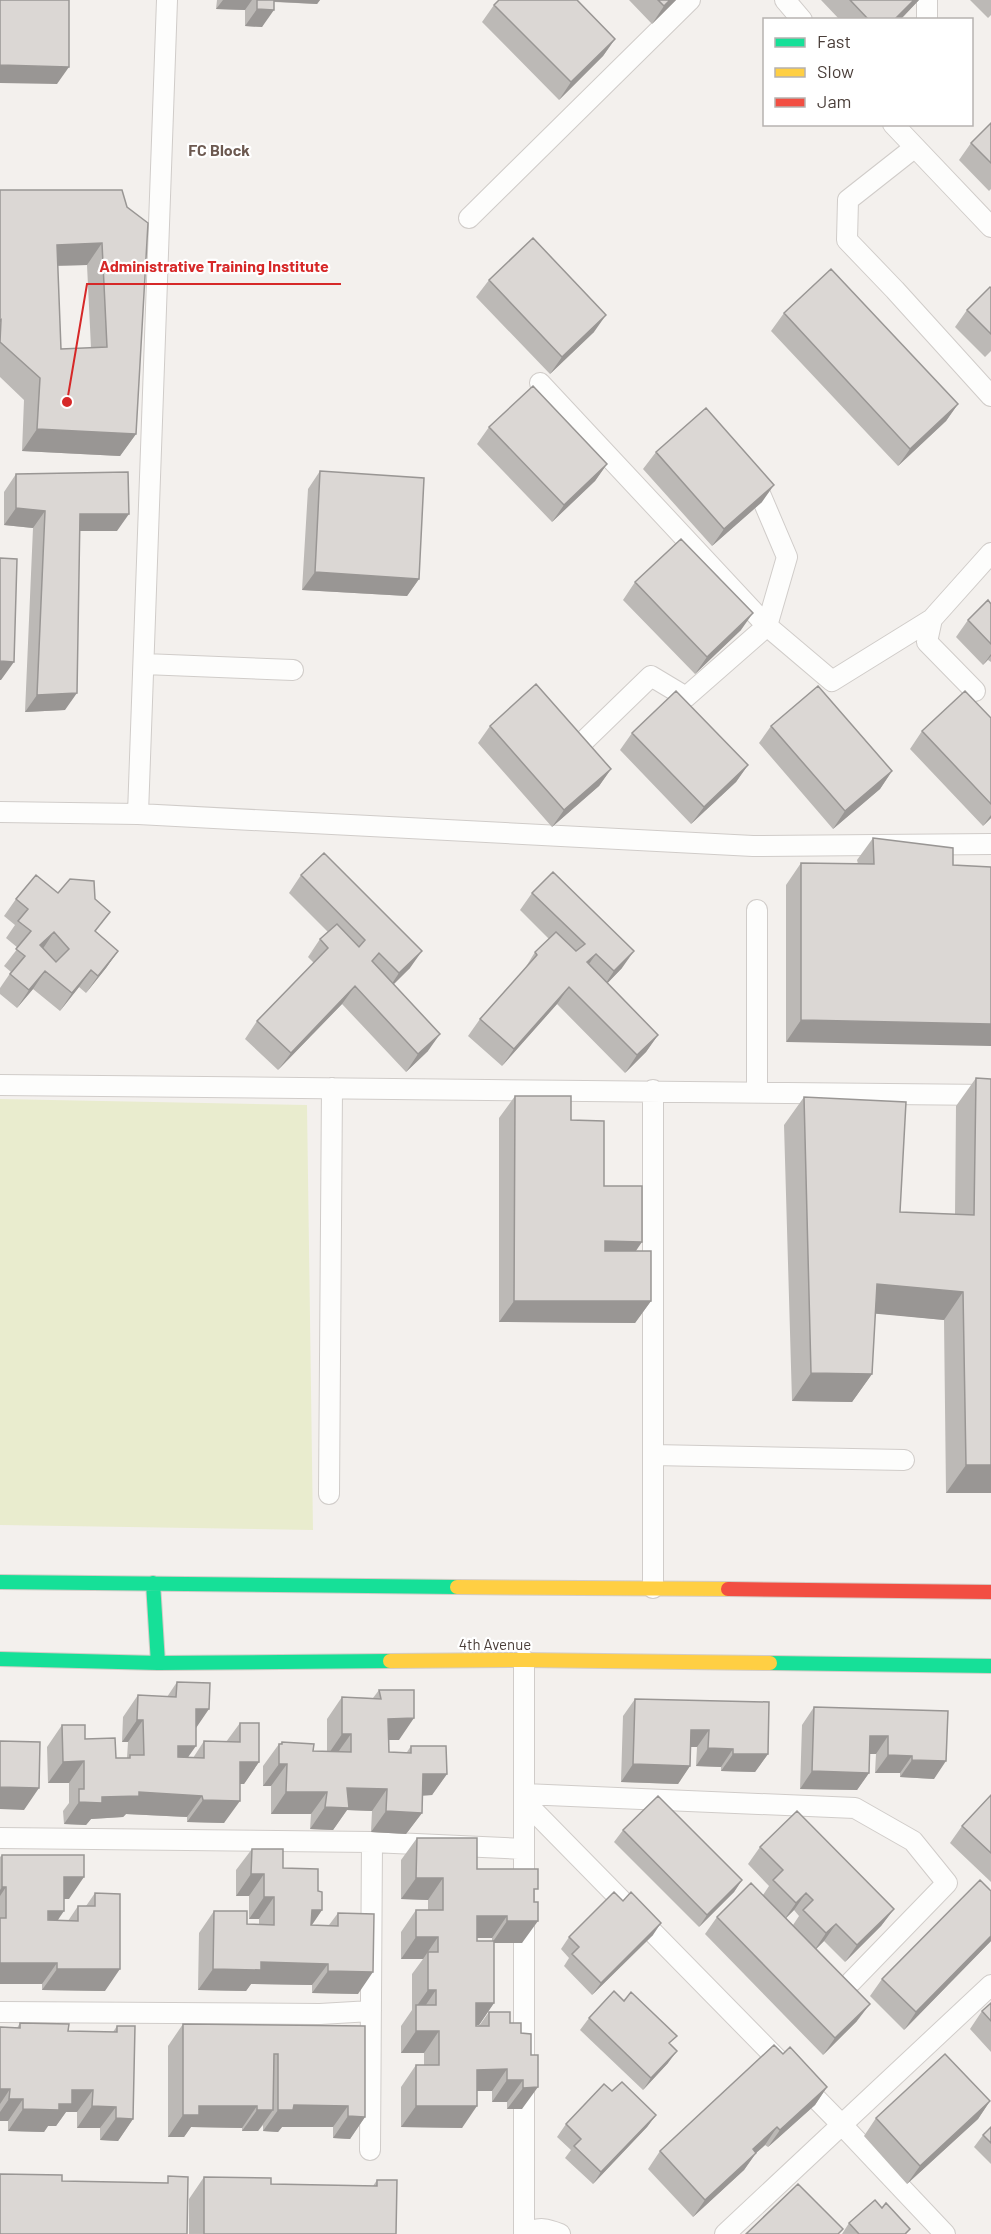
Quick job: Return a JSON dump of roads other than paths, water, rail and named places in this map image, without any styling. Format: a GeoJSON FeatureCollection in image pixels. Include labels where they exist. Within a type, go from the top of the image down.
{"type":"FeatureCollection","features":[{"type":"Feature","properties":{"kind":"main road"},"geometry":{"type":"LineString","coordinates":[[0,1582],[991,1592]]}},
{"type":"Feature","properties":{"kind":"main road"},"geometry":{"type":"LineString","coordinates":[[153,1583],[158,1663]]}},
{"type":"Feature","properties":{"kind":"main road","name":"4th Avenue"},"geometry":{"type":"LineString","coordinates":[[0,1659],[158,1663],[524,1660],[991,1666]]}},
{"type":"Feature","properties":{"kind":"lane"},"geometry":{"type":"LineString","coordinates":[[138,814],[167,0]]}},
{"type":"Feature","properties":{"kind":"lane"},"geometry":{"type":"LineString","coordinates":[[469,218],[690,0]]}},
{"type":"Feature","properties":{"kind":"lane"},"geometry":{"type":"LineString","coordinates":[[785,0],[800,18]]}},
{"type":"Feature","properties":{"kind":"lane"},"geometry":{"type":"LineString","coordinates":[[927,0],[927,18]]}},
{"type":"Feature","properties":{"kind":"lane"},"geometry":{"type":"LineString","coordinates":[[895,126],[991,227]]}},
{"type":"Feature","properties":{"kind":"lane"},"geometry":{"type":"LineString","coordinates":[[914,148],[848,200],[847,240],[991,396]]}},
{"type":"Feature","properties":{"kind":"lane"},"geometry":{"type":"LineString","coordinates":[[540,383],[767,626],[832,681],[932,618],[991,553]]}},
{"type":"Feature","properties":{"kind":"lane"},"geometry":{"type":"LineString","coordinates":[[585,741],[651,676],[686,697],[767,626],[787,557],[758,489]]}},
{"type":"Feature","properties":{"kind":"lane"},"geometry":{"type":"LineString","coordinates":[[932,618],[927,642],[975,691]]}},
{"type":"Feature","properties":{"kind":"lane"},"geometry":{"type":"LineString","coordinates":[[144,664],[293,670]]}},
{"type":"Feature","properties":{"kind":"lane"},"geometry":{"type":"LineString","coordinates":[[0,812],[138,814],[753,846],[991,844]]}},
{"type":"Feature","properties":{"kind":"lane"},"geometry":{"type":"LineString","coordinates":[[757,910],[757,1092]]}},
{"type":"Feature","properties":{"kind":"lane"},"geometry":{"type":"LineString","coordinates":[[0,1085],[991,1095]]}},
{"type":"Feature","properties":{"kind":"lane"},"geometry":{"type":"LineString","coordinates":[[329,1494],[332,1088]]}},
{"type":"Feature","properties":{"kind":"lane"},"geometry":{"type":"LineString","coordinates":[[653,1090],[653,1588]]}},
{"type":"Feature","properties":{"kind":"lane"},"geometry":{"type":"LineString","coordinates":[[653,1455],[904,1460]]}},
{"type":"Feature","properties":{"kind":"lane"},"geometry":{"type":"LineString","coordinates":[[524,1660],[526,2234],[537,2228],[560,2234]]}},
{"type":"Feature","properties":{"kind":"lane"},"geometry":{"type":"LineString","coordinates":[[524,1797],[855,1808],[903,1835],[913,1841],[946,1883],[851,1982]]}},
{"type":"Feature","properties":{"kind":"lane"},"geometry":{"type":"LineString","coordinates":[[524,1797],[945,2234]]}},
{"type":"Feature","properties":{"kind":"lane"},"geometry":{"type":"LineString","coordinates":[[0,1838],[372,1842],[524,1849]]}},
{"type":"Feature","properties":{"kind":"lane"},"geometry":{"type":"LineString","coordinates":[[370,2150],[372,1842]]}},
{"type":"Feature","properties":{"kind":"lane"},"geometry":{"type":"LineString","coordinates":[[725,2234],[991,1985]]}},
{"type":"Feature","properties":{"kind":"lane"},"geometry":{"type":"LineString","coordinates":[[0,2012],[320,2014],[371,2012]]}},
{"type":"Feature","properties":{"kind":"place","name":"Administrative Training Institute"},"geometry":{"type":"Point","coordinates":[67,402]}},
{"type":"Feature","properties":{"kind":"district","name":"FC Block"},"geometry":{"type":"Point","coordinates":[219,149]}}]}
